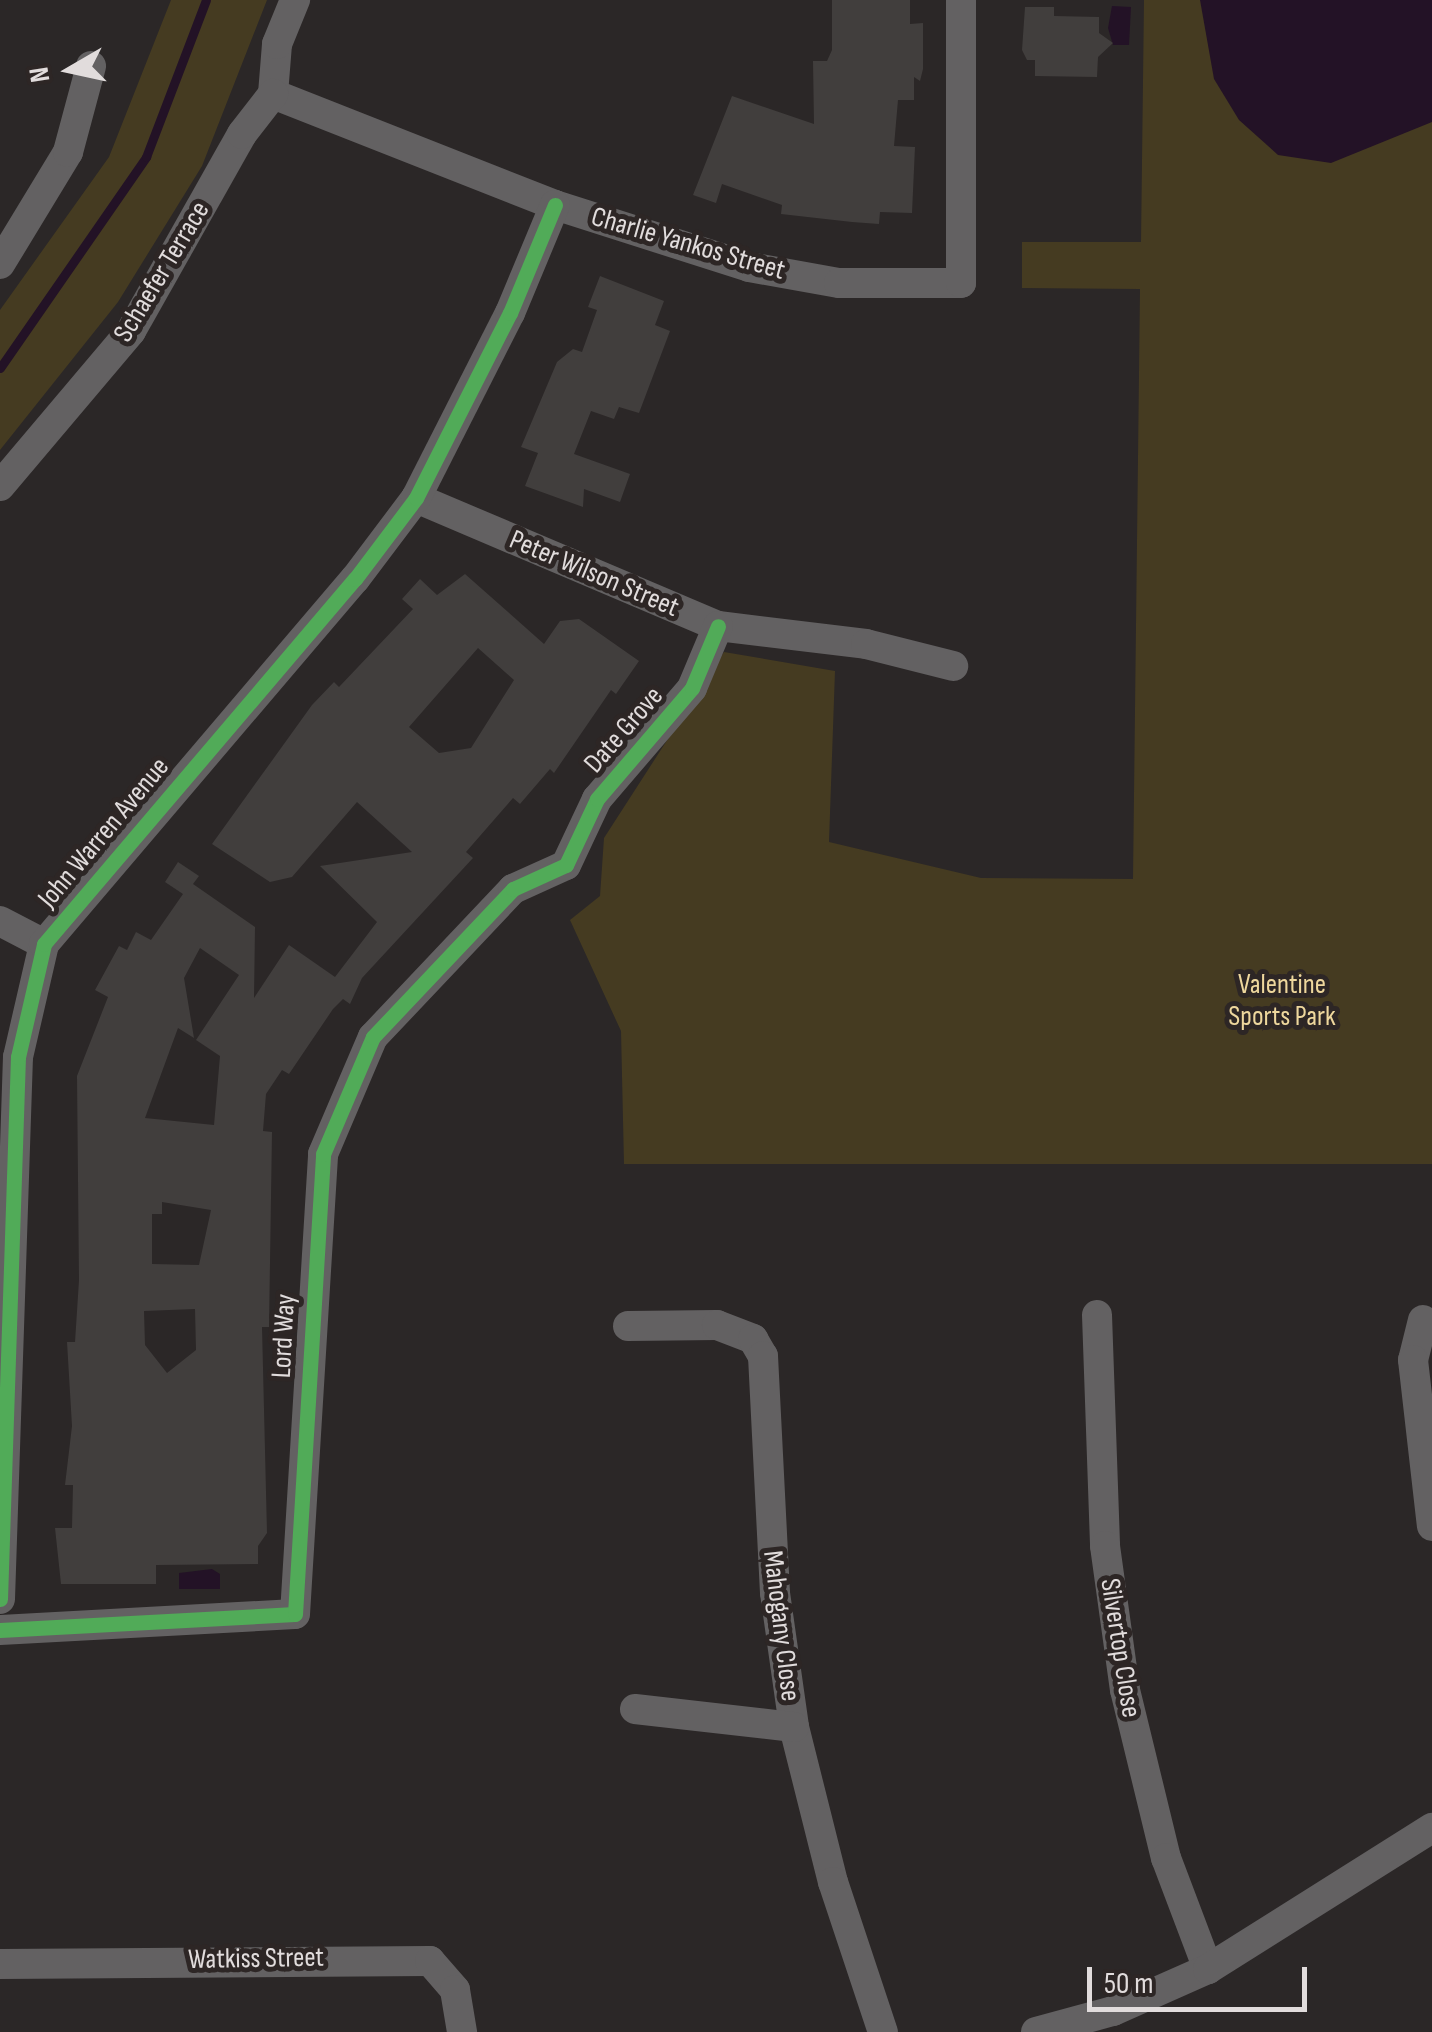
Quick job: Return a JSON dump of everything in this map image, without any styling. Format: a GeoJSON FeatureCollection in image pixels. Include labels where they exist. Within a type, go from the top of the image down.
{"type":"FeatureCollection","features":[{"type":"Feature","properties":{"kind":"street"},"geometry":{"type":"LineString","coordinates":[[273,94],[277,44],[295,0]]}},
{"type":"Feature","properties":{"kind":"street","name":"Charlie Yankos Street"},"geometry":{"type":"LineString","coordinates":[[273,94],[555,205],[750,267],[840,284],[961,283],[961,0]]}},
{"type":"Feature","properties":{"kind":"street"},"geometry":{"type":"LineString","coordinates":[[0,264],[68,152],[91,66]]}},
{"type":"Feature","properties":{"kind":"street","name":"Schaefer Terrace"},"geometry":{"type":"LineString","coordinates":[[0,486],[131,331],[242,134],[273,94]]}},
{"type":"Feature","properties":{"kind":"street","name":"John Warren Avenue"},"geometry":{"type":"LineString","coordinates":[[0,1599],[18,1057],[44,944],[354,580],[416,498],[510,313],[555,205]]}},
{"type":"Feature","properties":{"kind":"street","name":"Peter Wilson Street"},"geometry":{"type":"LineString","coordinates":[[416,498],[718,626],[866,644],[953,666]]}},
{"type":"Feature","properties":{"kind":"street","name":"Date Grove"},"geometry":{"type":"LineString","coordinates":[[566,864],[596,799],[684,700],[718,626]]}},
{"type":"Feature","properties":{"kind":"street","name":"Lord Way"},"geometry":{"type":"LineString","coordinates":[[0,1630],[296,1614],[323,1154],[373,1037],[513,889],[566,864]]}},
{"type":"Feature","properties":{"kind":"street"},"geometry":{"type":"LineString","coordinates":[[0,920],[44,944]]}},
{"type":"Feature","properties":{"kind":"street","name":"Silvertop Close"},"geometry":{"type":"LineString","coordinates":[[1096,1315],[1104,1546],[1125,1690],[1166,1858],[1208,1969]]}},
{"type":"Feature","properties":{"kind":"street"},"geometry":{"type":"LineString","coordinates":[[1423,1320],[1412,1360],[1432,1526]]}},
{"type":"Feature","properties":{"kind":"street","name":"Mahogany Close"},"geometry":{"type":"LineString","coordinates":[[628,1326],[717,1324],[754,1338],[762,1356],[774,1593],[794,1728],[833,1882],[883,2032]]}},
{"type":"Feature","properties":{"kind":"street"},"geometry":{"type":"LineString","coordinates":[[635,1709],[794,1728]]}},
{"type":"Feature","properties":{"kind":"street"},"geometry":{"type":"LineString","coordinates":[[1036,2032],[1113,2011],[1208,1969],[1432,1828]]}},
{"type":"Feature","properties":{"kind":"street","name":"Watkiss Street"},"geometry":{"type":"LineString","coordinates":[[0,1964],[430,1961],[454,1990],[462,2032]]}},
{"type":"Feature","properties":{"kind":"green space"},"geometry":{"type":"Polygon","coordinates":[[[171,0],[267,0],[202,166],[118,302],[0,450],[0,310],[109,157],[171,0]]]}},
{"type":"Feature","properties":{"kind":"green space","name":"Valentine Sports Park"},"geometry":{"type":"Polygon","coordinates":[[[1144,0],[1432,0],[1432,1164],[624,1164],[621,1031],[570,920],[600,896],[604,838],[724,652],[835,671],[829,842],[981,878],[1133,879],[1140,289],[1022,288],[1022,242],[1141,242],[1144,0]]]}},
{"type":"Feature","properties":{"kind":"shaded area"},"geometry":{"type":"Polygon","coordinates":[[[1200,0],[1432,0],[1432,122],[1331,163],[1278,155],[1239,120],[1214,79],[1200,0]]]}},
{"type":"Feature","properties":{"kind":"shaded area"},"geometry":{"type":"Polygon","coordinates":[[[1112,6],[1131,7],[1129,45],[1113,45],[1108,28],[1112,6]]]}},
{"type":"Feature","properties":{"kind":"shaded area"},"geometry":{"type":"Polygon","coordinates":[[[212,1569],[220,1574],[220,1589],[179,1589],[179,1573],[212,1569]]]}},
{"type":"Feature","properties":{"kind":"building"},"geometry":{"type":"Polygon","coordinates":[[[832,0],[910,0],[910,24],[923,23],[923,69],[920,81],[914,77],[914,100],[898,100],[894,146],[915,147],[912,213],[880,212],[879,224],[852,222],[781,214],[782,205],[722,184],[716,203],[693,195],[732,96],[814,124],[813,61],[827,61],[832,50],[832,0]]]}},
{"type":"Feature","properties":{"kind":"building"},"geometry":{"type":"Polygon","coordinates":[[[1025,7],[1054,7],[1054,16],[1099,17],[1099,33],[1113,43],[1098,57],[1097,77],[1035,76],[1035,60],[1027,60],[1022,50],[1025,7]]]}},
{"type":"Feature","properties":{"kind":"building"},"geometry":{"type":"Polygon","coordinates":[[[600,276],[664,301],[655,325],[670,331],[639,413],[619,407],[614,419],[591,411],[574,454],[630,474],[620,502],[584,489],[583,507],[525,486],[538,453],[521,447],[557,362],[573,349],[582,352],[597,310],[588,307],[600,276]]]}},
{"type":"Feature","properties":{"kind":"building"},"geometry":{"type":"Polygon","coordinates":[[[465,574],[544,644],[560,621],[579,619],[639,661],[616,694],[611,690],[554,773],[550,769],[520,804],[513,798],[466,852],[473,858],[362,978],[350,1004],[343,999],[333,1009],[289,1074],[282,1070],[266,1094],[263,1131],[272,1132],[269,1327],[262,1327],[267,1533],[258,1546],[258,1564],[156,1565],[156,1584],[61,1584],[55,1528],[72,1528],[73,1485],[65,1485],[72,1426],[67,1342],[75,1342],[79,1280],[77,1076],[108,997],[95,990],[119,946],[127,950],[136,932],[151,940],[183,894],[165,882],[178,862],[199,876],[193,884],[255,927],[254,998],[289,945],[335,977],[377,922],[320,866],[412,852],[357,802],[292,877],[270,882],[212,844],[312,705],[334,682],[339,687],[413,609],[402,599],[420,579],[437,595],[465,574]],[[478,648],[409,727],[439,753],[471,748],[514,680],[478,648]],[[200,948],[184,978],[194,1038],[178,1028],[145,1118],[214,1125],[220,1056],[196,1040],[239,975],[200,948]],[[162,1202],[162,1214],[152,1214],[152,1264],[199,1265],[211,1210],[162,1202]],[[195,1309],[144,1311],[145,1345],[167,1373],[196,1350],[195,1309]]]}},
{"type":"Feature","properties":{"kind":"waterway"},"geometry":{"type":"LineString","coordinates":[[0,368],[146,157],[206,0]]}},
{"type":"Feature","properties":{"kind":"cycle path"},"geometry":{"type":"LineString","coordinates":[[0,1599],[18,1057],[44,944],[355,579],[416,498],[510,313],[555,205]]}},
{"type":"Feature","properties":{"kind":"cycle path"},"geometry":{"type":"LineString","coordinates":[[0,1630],[295,1614],[323,1154],[373,1037],[513,889],[566,865],[597,799],[692,688],[718,626]]}}]}
